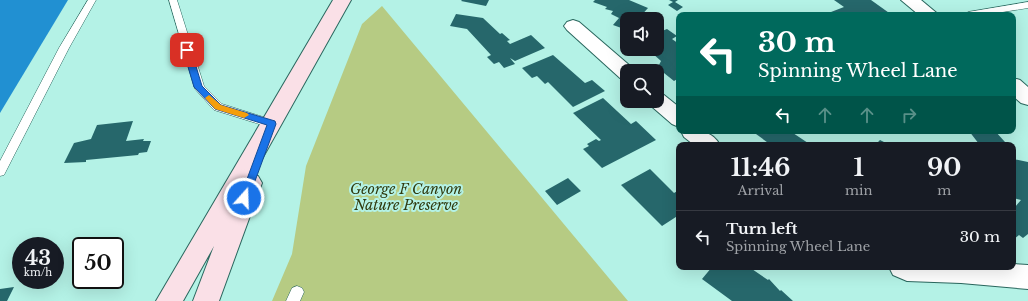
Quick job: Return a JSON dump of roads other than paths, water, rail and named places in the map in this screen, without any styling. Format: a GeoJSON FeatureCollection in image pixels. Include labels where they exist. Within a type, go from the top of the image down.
{"type":"FeatureCollection","features":[{"type":"Feature","properties":{"kind":"main road"},"geometry":{"type":"LineString","coordinates":[[169,301],[342,0]]}},
{"type":"Feature","properties":{"kind":"main road"},"geometry":{"type":"LineString","coordinates":[[206,301],[272,124]]}},
{"type":"Feature","properties":{"kind":"street"},"geometry":{"type":"LineString","coordinates":[[910,0],[926,12]]}},
{"type":"Feature","properties":{"kind":"street"},"geometry":{"type":"LineString","coordinates":[[573,26],[620,67]]}},
{"type":"Feature","properties":{"kind":"street"},"geometry":{"type":"LineString","coordinates":[[1016,88],[1028,98]]}},
{"type":"Feature","properties":{"kind":"street"},"geometry":{"type":"LineString","coordinates":[[664,106],[676,116]]}},
{"type":"Feature","properties":{"kind":"street"},"geometry":{"type":"LineString","coordinates":[[696,134],[705,142]]}},
{"type":"Feature","properties":{"kind":"street"},"geometry":{"type":"LineString","coordinates":[[934,270],[1028,277]]}},
{"type":"Feature","properties":{"kind":"lane"},"geometry":{"type":"LineString","coordinates":[[0,172],[64,48],[92,0]]}},
{"type":"Feature","properties":{"kind":"lane"},"geometry":{"type":"LineString","coordinates":[[173,0],[199,87],[218,107],[272,124]]}},
{"type":"Feature","properties":{"kind":"lane"},"geometry":{"type":"LineString","coordinates":[[986,12],[1028,5]]}},
{"type":"Feature","properties":{"kind":"water"},"geometry":{"type":"Polygon","coordinates":[[[0,0],[68,0],[0,113],[0,0]]]}},
{"type":"Feature","properties":{"kind":"park label","name":"George F Canyon Nature Preserve"},"geometry":{"type":"Point","coordinates":[406,198]}}]}
